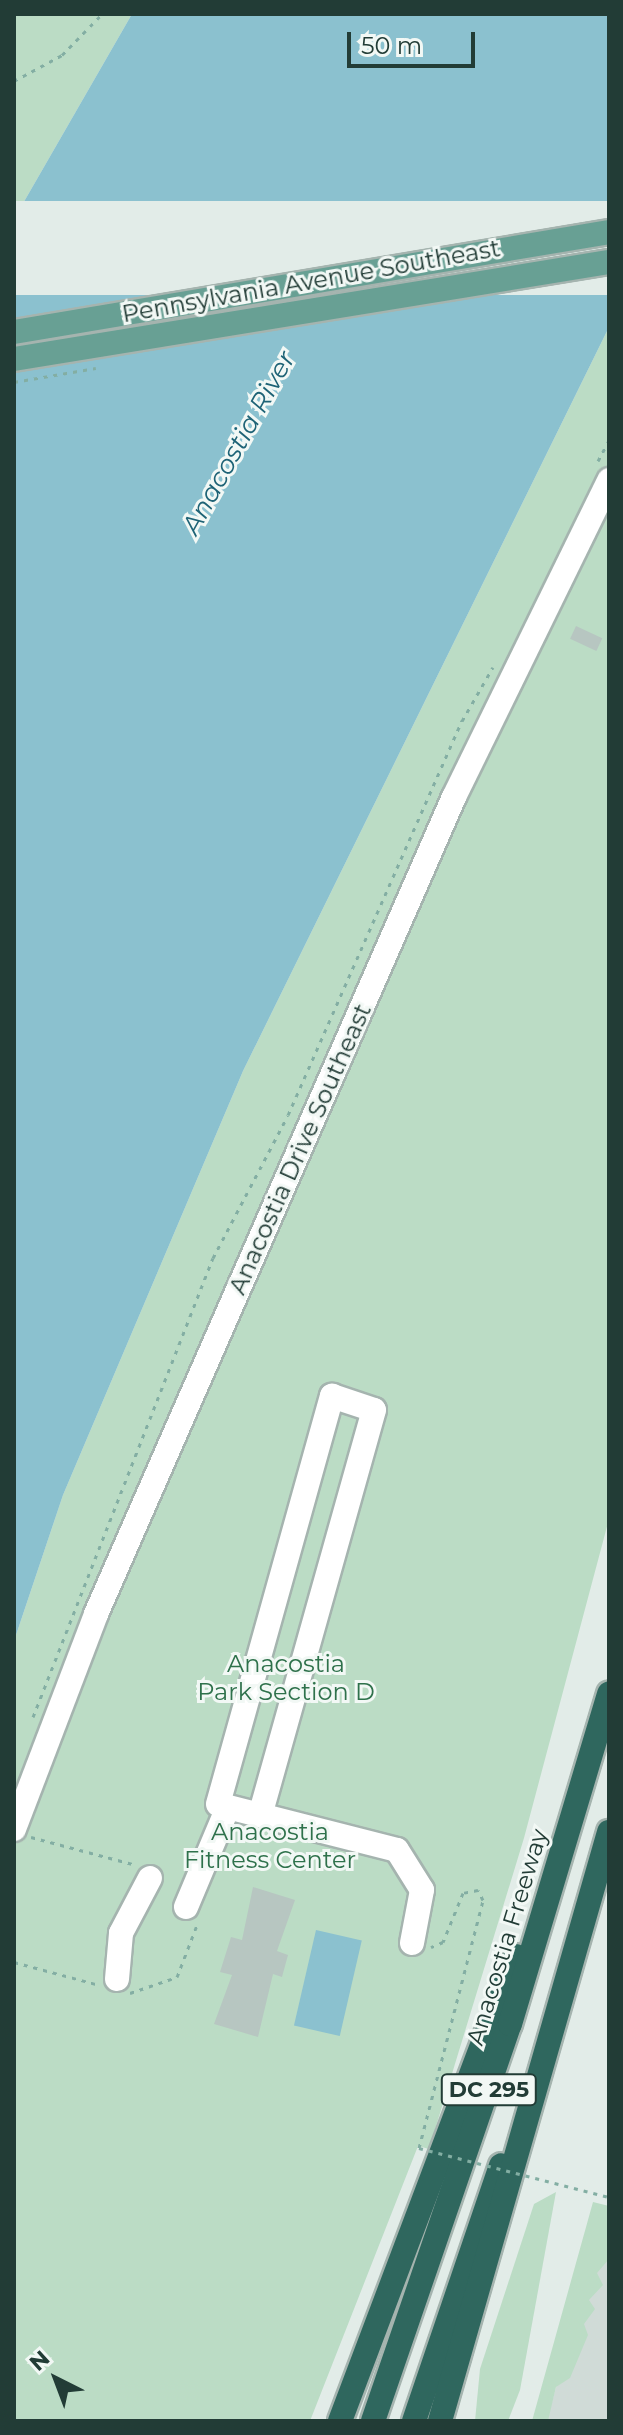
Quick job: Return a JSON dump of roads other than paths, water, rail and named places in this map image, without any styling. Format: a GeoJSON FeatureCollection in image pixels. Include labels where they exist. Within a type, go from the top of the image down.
{"type":"FeatureCollection","features":[{"type":"Feature","properties":{"kind":"highway","name":"Anacostia Freeway"},"geometry":{"type":"LineString","coordinates":[[373,2421],[491,2083],[609,1693]]}},
{"type":"Feature","properties":{"kind":"highway"},"geometry":{"type":"LineString","coordinates":[[340,2421],[592,1756]]}},
{"type":"Feature","properties":{"kind":"highway","name":"DC 295"},"geometry":{"type":"LineString","coordinates":[[440,2421],[609,1832]]}},
{"type":"Feature","properties":{"kind":"highway"},"geometry":{"type":"LineString","coordinates":[[414,2421],[588,1913]]}},
{"type":"Feature","properties":{"kind":"main road","name":"Pennsylvania Avenue Southeast"},"geometry":{"type":"LineString","coordinates":[[14,332],[609,232]]}},
{"type":"Feature","properties":{"kind":"main road","name":"Pennsylvania Avenue Southeast"},"geometry":{"type":"LineString","coordinates":[[14,359],[609,262]]}},
{"type":"Feature","properties":{"kind":"street","name":"Anacostia Drive Southeast"},"geometry":{"type":"LineString","coordinates":[[14,1829],[96,1614],[442,825],[609,480]]}},
{"type":"Feature","properties":{"kind":"street"},"geometry":{"type":"LineString","coordinates":[[260,1815],[374,1410],[332,1396],[218,1804],[228,1807],[397,1850],[422,1890],[412,1943]]}},
{"type":"Feature","properties":{"kind":"street"},"geometry":{"type":"LineString","coordinates":[[186,1907],[228,1807]]}},
{"type":"Feature","properties":{"kind":"street"},"geometry":{"type":"LineString","coordinates":[[117,1979],[121,1933],[146,1872]]}},
{"type":"Feature","properties":{"kind":"water","name":"Anacostia River"},"geometry":{"type":"Polygon","coordinates":[[[132,14],[609,14],[609,327],[243,1071],[63,1495],[14,1641],[14,219],[132,14]]]}},
{"type":"Feature","properties":{"kind":"water"},"geometry":{"type":"Polygon","coordinates":[[[316,1930],[362,1941],[340,2036],[294,2025],[316,1930]]]}},
{"type":"Feature","properties":{"kind":"park label","name":"Anacostia Park Section D"},"geometry":{"type":"Point","coordinates":[286,1678]}},
{"type":"Feature","properties":{"kind":"park label","name":"Anacostia Fitness Center"},"geometry":{"type":"Point","coordinates":[270,1846]}}]}
